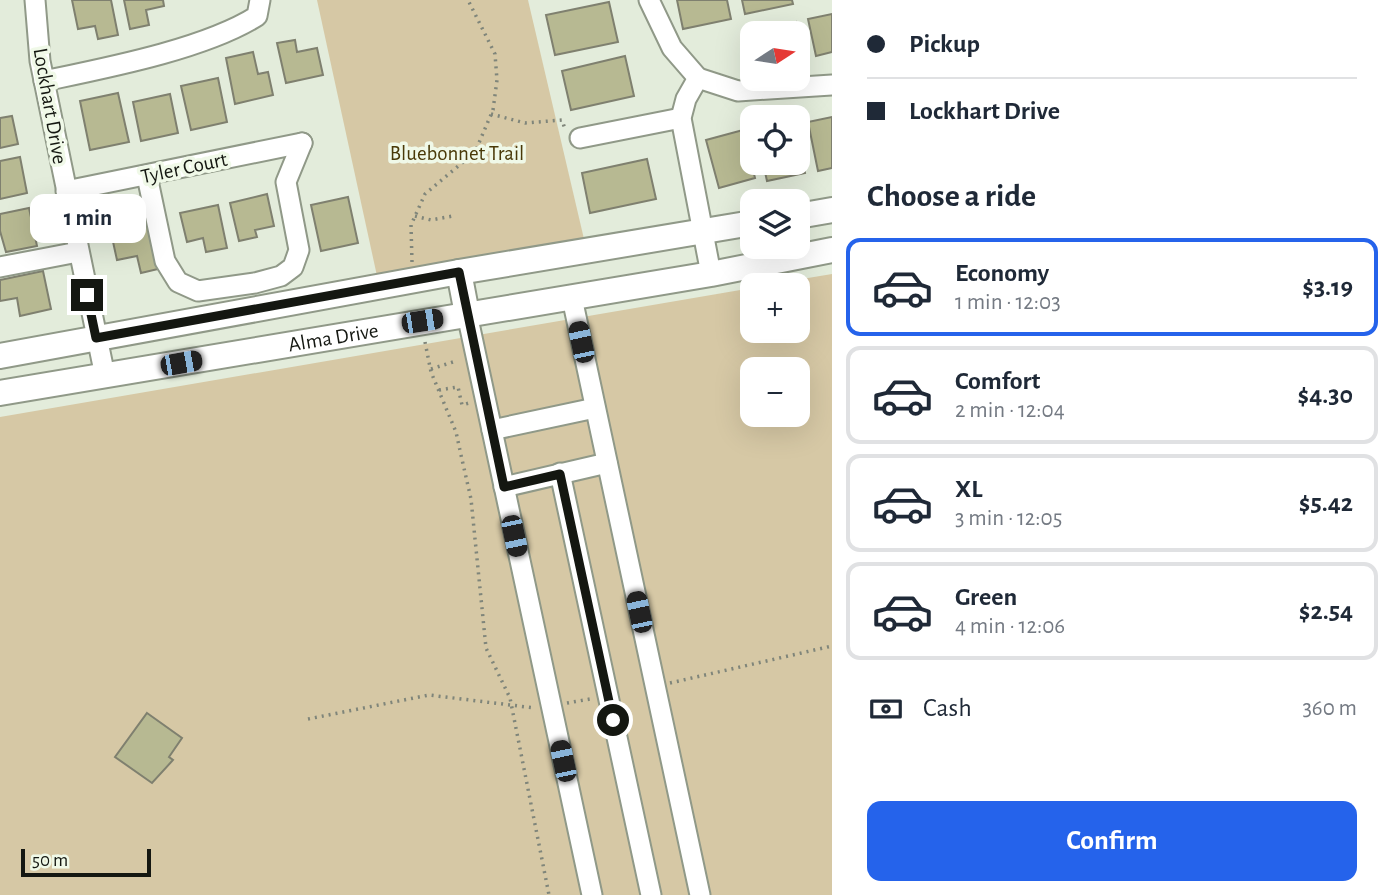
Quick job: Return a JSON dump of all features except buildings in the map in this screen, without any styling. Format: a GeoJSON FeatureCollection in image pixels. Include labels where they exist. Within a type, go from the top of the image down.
{"type":"FeatureCollection","features":[{"type":"Feature","properties":{"kind":"main road"},"geometry":{"type":"LineString","coordinates":[[810,214],[832,210]]}},
{"type":"Feature","properties":{"kind":"main road","name":"Alma Drive"},"geometry":{"type":"LineString","coordinates":[[0,356],[459,272],[740,225]]}},
{"type":"Feature","properties":{"kind":"main road","name":"Alma Drive"},"geometry":{"type":"LineString","coordinates":[[0,393],[572,298],[832,250]]}},
{"type":"Feature","properties":{"kind":"main road"},"geometry":{"type":"LineString","coordinates":[[459,272],[467,314]]}},
{"type":"Feature","properties":{"kind":"street","name":"Lockhart Drive"},"geometry":{"type":"LineString","coordinates":[[35,0],[44,81],[105,376]]}},
{"type":"Feature","properties":{"kind":"street"},"geometry":{"type":"LineString","coordinates":[[44,81],[150,56],[239,27],[257,16],[260,0]]}},
{"type":"Feature","properties":{"kind":"street"},"geometry":{"type":"LineString","coordinates":[[649,0],[672,48],[698,78],[738,91],[832,85]]}},
{"type":"Feature","properties":{"kind":"street"},"geometry":{"type":"LineString","coordinates":[[698,78],[686,99],[681,117],[710,274]]}},
{"type":"Feature","properties":{"kind":"street"},"geometry":{"type":"LineString","coordinates":[[580,138],[681,117]]}},
{"type":"Feature","properties":{"kind":"street","name":"Tyler Court"},"geometry":{"type":"LineString","coordinates":[[66,191],[302,143],[286,182],[299,250],[293,267],[281,276],[255,283],[198,291],[178,282],[165,261],[147,176]]}},
{"type":"Feature","properties":{"kind":"street"},"geometry":{"type":"LineString","coordinates":[[0,267],[78,252]]}},
{"type":"Feature","properties":{"kind":"street"},"geometry":{"type":"LineString","coordinates":[[572,298],[700,895]]}},
{"type":"Feature","properties":{"kind":"street"},"geometry":{"type":"LineString","coordinates":[[467,314],[592,895]]}},
{"type":"Feature","properties":{"kind":"street"},"geometry":{"type":"LineString","coordinates":[[492,430],[595,408]]}},
{"type":"Feature","properties":{"kind":"street"},"geometry":{"type":"LineString","coordinates":[[504,487],[607,463]]}},
{"type":"Feature","properties":{"kind":"street"},"geometry":{"type":"LineString","coordinates":[[560,474],[651,895]]}},
{"type":"Feature","properties":{"kind":"path"},"geometry":{"type":"LineString","coordinates":[[413,268],[411,225],[425,194],[475,152],[491,114],[497,80],[495,54],[468,0]]}},
{"type":"Feature","properties":{"kind":"path"},"geometry":{"type":"LineString","coordinates":[[491,114],[525,123],[562,120],[566,134],[580,138]]}},
{"type":"Feature","properties":{"kind":"path"},"geometry":{"type":"LineString","coordinates":[[415,216],[431,220],[453,216]]}},
{"type":"Feature","properties":{"kind":"path"},"geometry":{"type":"LineString","coordinates":[[424,335],[431,369],[456,432],[471,499],[486,648],[512,704],[549,895]]}},
{"type":"Feature","properties":{"kind":"path"},"geometry":{"type":"LineString","coordinates":[[431,369],[453,362]]}},
{"type":"Feature","properties":{"kind":"path"},"geometry":{"type":"LineString","coordinates":[[439,390],[458,387],[462,404],[485,400]]}},
{"type":"Feature","properties":{"kind":"path"},"geometry":{"type":"LineString","coordinates":[[655,686],[832,646]]}},
{"type":"Feature","properties":{"kind":"path"},"geometry":{"type":"LineString","coordinates":[[308,719],[429,695],[531,708],[551,707],[607,695]]}},
{"type":"Feature","properties":{"kind":"green space","name":"Bluebonnet Trail"},"geometry":{"type":"Polygon","coordinates":[[[317,0],[528,0],[584,239],[529,251],[377,276],[317,0]]]}},
{"type":"Feature","properties":{"kind":"green space"},"geometry":{"type":"Polygon","coordinates":[[[832,274],[832,895],[0,895],[0,417],[740,290],[740,343],[810,343],[810,278],[832,274]]]}},
{"type":"Feature","properties":{"kind":"route"},"geometry":{"type":"LineString","coordinates":[[87,295],[96,338],[459,272],[504,487],[560,474],[613,720]]}}]}
